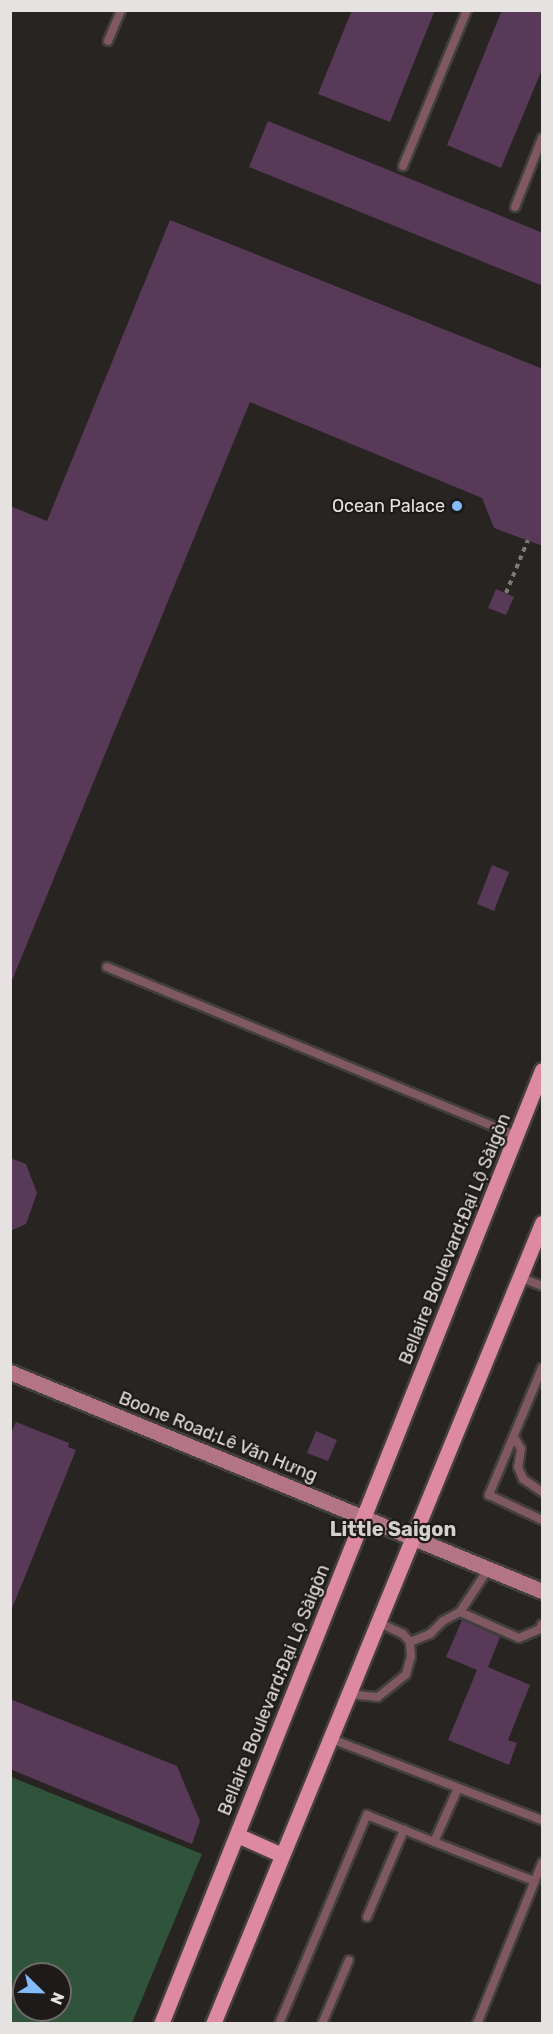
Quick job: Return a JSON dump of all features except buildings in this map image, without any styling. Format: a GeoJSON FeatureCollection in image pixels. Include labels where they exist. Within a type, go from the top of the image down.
{"type":"FeatureCollection","features":[{"type":"Feature","properties":{"kind":"main road","name":"Bellaire Boulevard;Đại Lộ Sàigòn"},"geometry":{"type":"LineString","coordinates":[[161,2024],[543,1070]]}},
{"type":"Feature","properties":{"kind":"main road"},"geometry":{"type":"LineString","coordinates":[[213,2024],[412,1536],[543,1223]]}},
{"type":"Feature","properties":{"kind":"main road"},"geometry":{"type":"LineString","coordinates":[[237,1836],[282,1855]]}},
{"type":"Feature","properties":{"kind":"street","name":"Boone Road;Lê Văn Hưng"},"geometry":{"type":"LineString","coordinates":[[10,1372],[543,1591]]}},
{"type":"Feature","properties":{"kind":"lane"},"geometry":{"type":"LineString","coordinates":[[108,41],[121,10]]}},
{"type":"Feature","properties":{"kind":"lane"},"geometry":{"type":"LineString","coordinates":[[403,166],[467,10]]}},
{"type":"Feature","properties":{"kind":"lane"},"geometry":{"type":"LineString","coordinates":[[515,207],[543,138]]}},
{"type":"Feature","properties":{"kind":"lane"},"geometry":{"type":"LineString","coordinates":[[107,967],[517,1136]]}},
{"type":"Feature","properties":{"kind":"lane"},"geometry":{"type":"LineString","coordinates":[[519,1277],[543,1286]]}},
{"type":"Feature","properties":{"kind":"lane"},"geometry":{"type":"LineString","coordinates":[[543,1368],[489,1495],[543,1520]]}},
{"type":"Feature","properties":{"kind":"lane"},"geometry":{"type":"LineString","coordinates":[[514,1437],[520,1449],[518,1467],[523,1479],[543,1492]]}},
{"type":"Feature","properties":{"kind":"lane"},"geometry":{"type":"LineString","coordinates":[[410,1642],[430,1634],[443,1621],[459,1612],[489,1568]]}},
{"type":"Feature","properties":{"kind":"lane"},"geometry":{"type":"LineString","coordinates":[[459,1612],[519,1638],[540,1629],[543,1624]]}},
{"type":"Feature","properties":{"kind":"lane"},"geometry":{"type":"LineString","coordinates":[[348,1694],[378,1697],[406,1674],[411,1657],[410,1642],[402,1634],[377,1622]]}},
{"type":"Feature","properties":{"kind":"lane"},"geometry":{"type":"LineString","coordinates":[[330,1738],[543,1820]]}},
{"type":"Feature","properties":{"kind":"lane"},"geometry":{"type":"LineString","coordinates":[[434,1842],[458,1788]]}},
{"type":"Feature","properties":{"kind":"lane"},"geometry":{"type":"LineString","coordinates":[[279,2024],[367,1815],[534,1881]]}},
{"type":"Feature","properties":{"kind":"lane"},"geometry":{"type":"LineString","coordinates":[[367,1917],[404,1830]]}},
{"type":"Feature","properties":{"kind":"lane"},"geometry":{"type":"LineString","coordinates":[[477,2024],[543,1863]]}},
{"type":"Feature","properties":{"kind":"lane"},"geometry":{"type":"LineString","coordinates":[[322,2024],[349,1960]]}},
{"type":"Feature","properties":{"kind":"path"},"geometry":{"type":"LineString","coordinates":[[506,593],[528,540]]}},
{"type":"Feature","properties":{"kind":"green space"},"geometry":{"type":"Polygon","coordinates":[[[11,1777],[202,1854],[132,2023],[11,2023],[11,1777]]]}},
{"type":"Feature","properties":{"kind":"place","name":"Ocean Palace"},"geometry":{"type":"Point","coordinates":[457,506]}},
{"type":"Feature","properties":{"kind":"district","name":"Little Saigon"},"geometry":{"type":"Point","coordinates":[393,1529]}}]}
